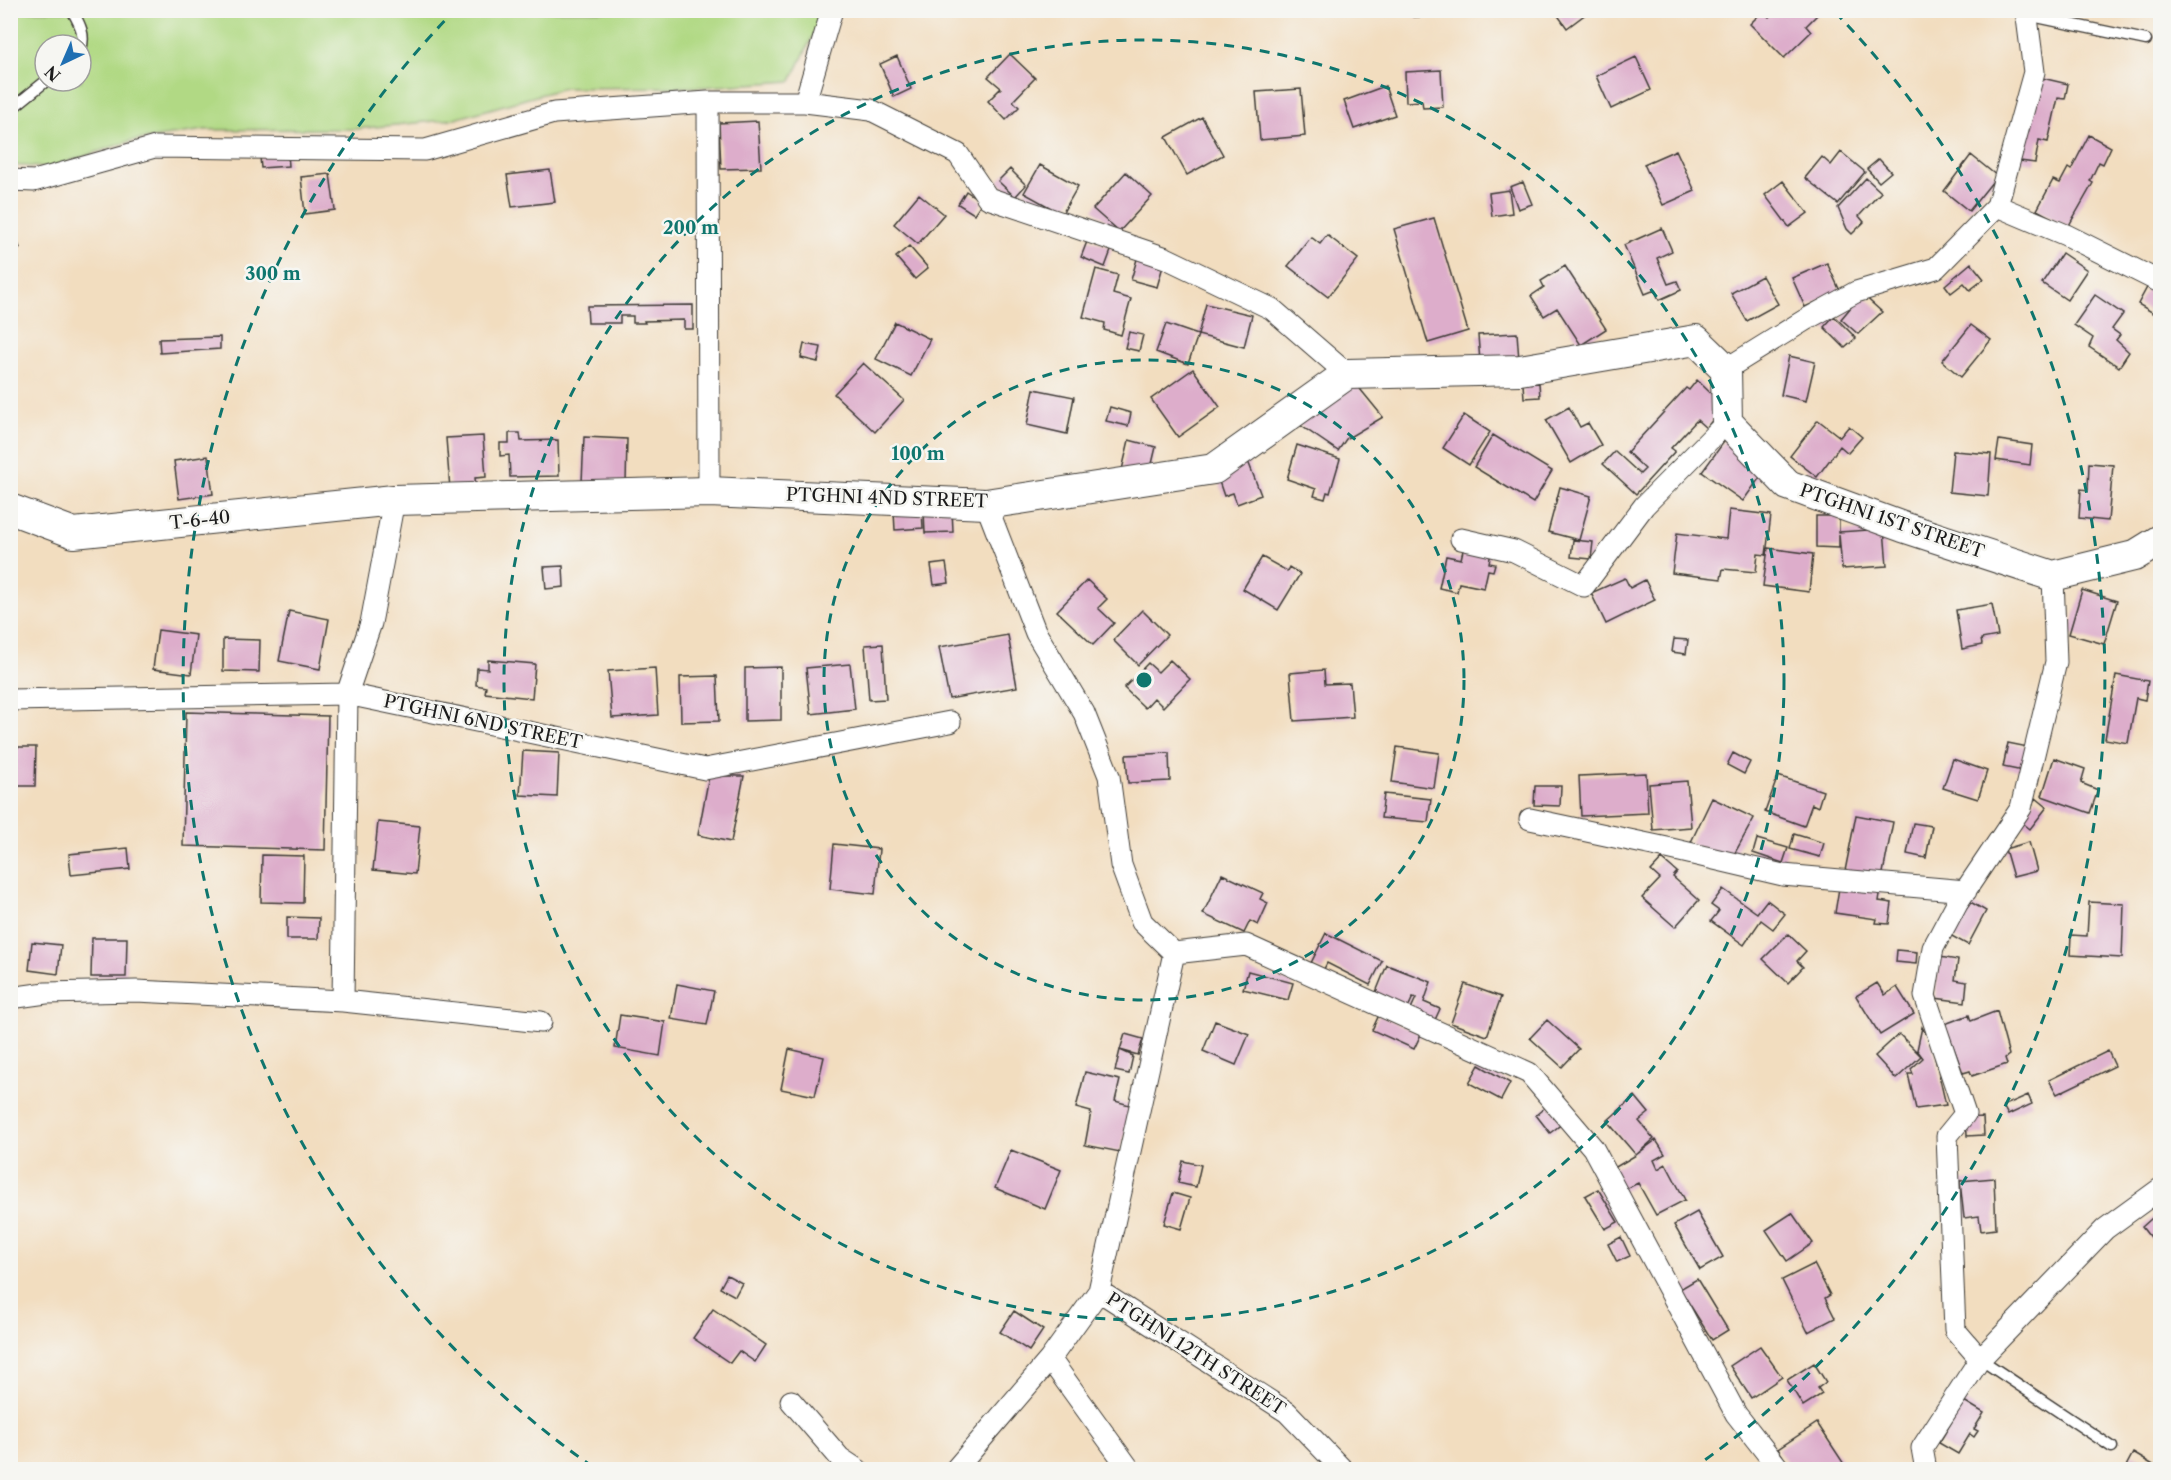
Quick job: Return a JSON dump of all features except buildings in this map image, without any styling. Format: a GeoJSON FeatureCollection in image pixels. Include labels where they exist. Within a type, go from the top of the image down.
{"type":"FeatureCollection","features":[{"type":"Feature","properties":{"kind":"street"},"geometry":{"type":"LineString","coordinates":[[805,102],[832,10]]}},
{"type":"Feature","properties":{"kind":"street"},"geometry":{"type":"LineString","coordinates":[[1726,369],[1805,320],[1856,292],[1936,268],[1997,206],[2034,72],[2026,13]]}},
{"type":"Feature","properties":{"kind":"street"},"geometry":{"type":"LineString","coordinates":[[708,102],[709,492]]}},
{"type":"Feature","properties":{"kind":"street"},"geometry":{"type":"LineString","coordinates":[[10,180],[34,181],[155,147],[425,150],[554,113],[708,102],[805,102],[871,110],[958,154],[988,198],[1166,258],[1272,309],[1347,374],[1520,370],[1696,340],[1726,369],[1727,422],[1644,506],[1584,586],[1514,551],[1461,539]]}},
{"type":"Feature","properties":{"kind":"street"},"geometry":{"type":"LineString","coordinates":[[1997,206],[2066,235],[2160,282]]}},
{"type":"Feature","properties":{"kind":"street","name":"PTGHNI 4ND STREET"},"geometry":{"type":"LineString","coordinates":[[394,500],[709,492],[986,504],[1214,469],[1347,374]]}},
{"type":"Feature","properties":{"kind":"street","name":"PTGHNI 1ST STREET"},"geometry":{"type":"LineString","coordinates":[[1727,422],[1788,485],[1903,527],[2053,576]]}},
{"type":"Feature","properties":{"kind":"street"},"geometry":{"type":"LineString","coordinates":[[343,1001],[347,694],[372,623],[394,500]]}},
{"type":"Feature","properties":{"kind":"street","name":"T-6-40"},"geometry":{"type":"LineString","coordinates":[[10,509],[74,533],[394,500]]}},
{"type":"Feature","properties":{"kind":"street"},"geometry":{"type":"LineString","coordinates":[[986,504],[1036,633],[1084,713],[1108,776],[1120,865],[1142,922],[1174,953]]}},
{"type":"Feature","properties":{"kind":"street"},"geometry":{"type":"LineString","coordinates":[[1980,1359],[1955,1330],[1947,1136],[1965,1114],[1925,996],[1933,948],[1957,903],[2021,808],[2056,662],[2053,576],[2134,556],[2160,540]]}},
{"type":"Feature","properties":{"kind":"street","name":"PTGHNI 6ND STREET"},"geometry":{"type":"LineString","coordinates":[[10,700],[347,694],[705,769],[950,722]]}},
{"type":"Feature","properties":{"kind":"street"},"geometry":{"type":"LineString","coordinates":[[1530,819],[1783,875],[1966,891]]}},
{"type":"Feature","properties":{"kind":"street"},"geometry":{"type":"LineString","coordinates":[[1174,953],[1246,945],[1529,1073],[1593,1148],[1736,1414],[1780,1470]]}},
{"type":"Feature","properties":{"kind":"street"},"geometry":{"type":"LineString","coordinates":[[955,1470],[1050,1359],[1099,1291],[1174,953]]}},
{"type":"Feature","properties":{"kind":"street"},"geometry":{"type":"LineString","coordinates":[[10,998],[46,993],[136,991],[343,1001],[542,1022]]}},
{"type":"Feature","properties":{"kind":"street"},"geometry":{"type":"LineString","coordinates":[[1926,1470],[1922,1448],[1980,1359],[2105,1229],[2160,1189]]}},
{"type":"Feature","properties":{"kind":"street","name":"PTGHNI 12TH STREET"},"geometry":{"type":"LineString","coordinates":[[1099,1291],[1287,1412],[1343,1470]]}},
{"type":"Feature","properties":{"kind":"street"},"geometry":{"type":"LineString","coordinates":[[1050,1359],[1131,1470]]}},
{"type":"Feature","properties":{"kind":"street"},"geometry":{"type":"LineString","coordinates":[[791,1401],[840,1458],[858,1470]]}},
{"type":"Feature","properties":{"kind":"lane"},"geometry":{"type":"LineString","coordinates":[[72,10],[82,33]]}},
{"type":"Feature","properties":{"kind":"lane"},"geometry":{"type":"LineString","coordinates":[[2026,13],[2146,40]]}},
{"type":"Feature","properties":{"kind":"lane"},"geometry":{"type":"LineString","coordinates":[[10,110],[33,91]]}},
{"type":"Feature","properties":{"kind":"lane"},"geometry":{"type":"LineString","coordinates":[[1980,1359],[2112,1447]]}},
{"type":"Feature","properties":{"kind":"green space"},"geometry":{"type":"Polygon","coordinates":[[[10,11],[823,11],[791,81],[705,87],[564,88],[455,119],[356,129],[205,130],[131,141],[48,168],[11,165],[10,11]]]}}]}
